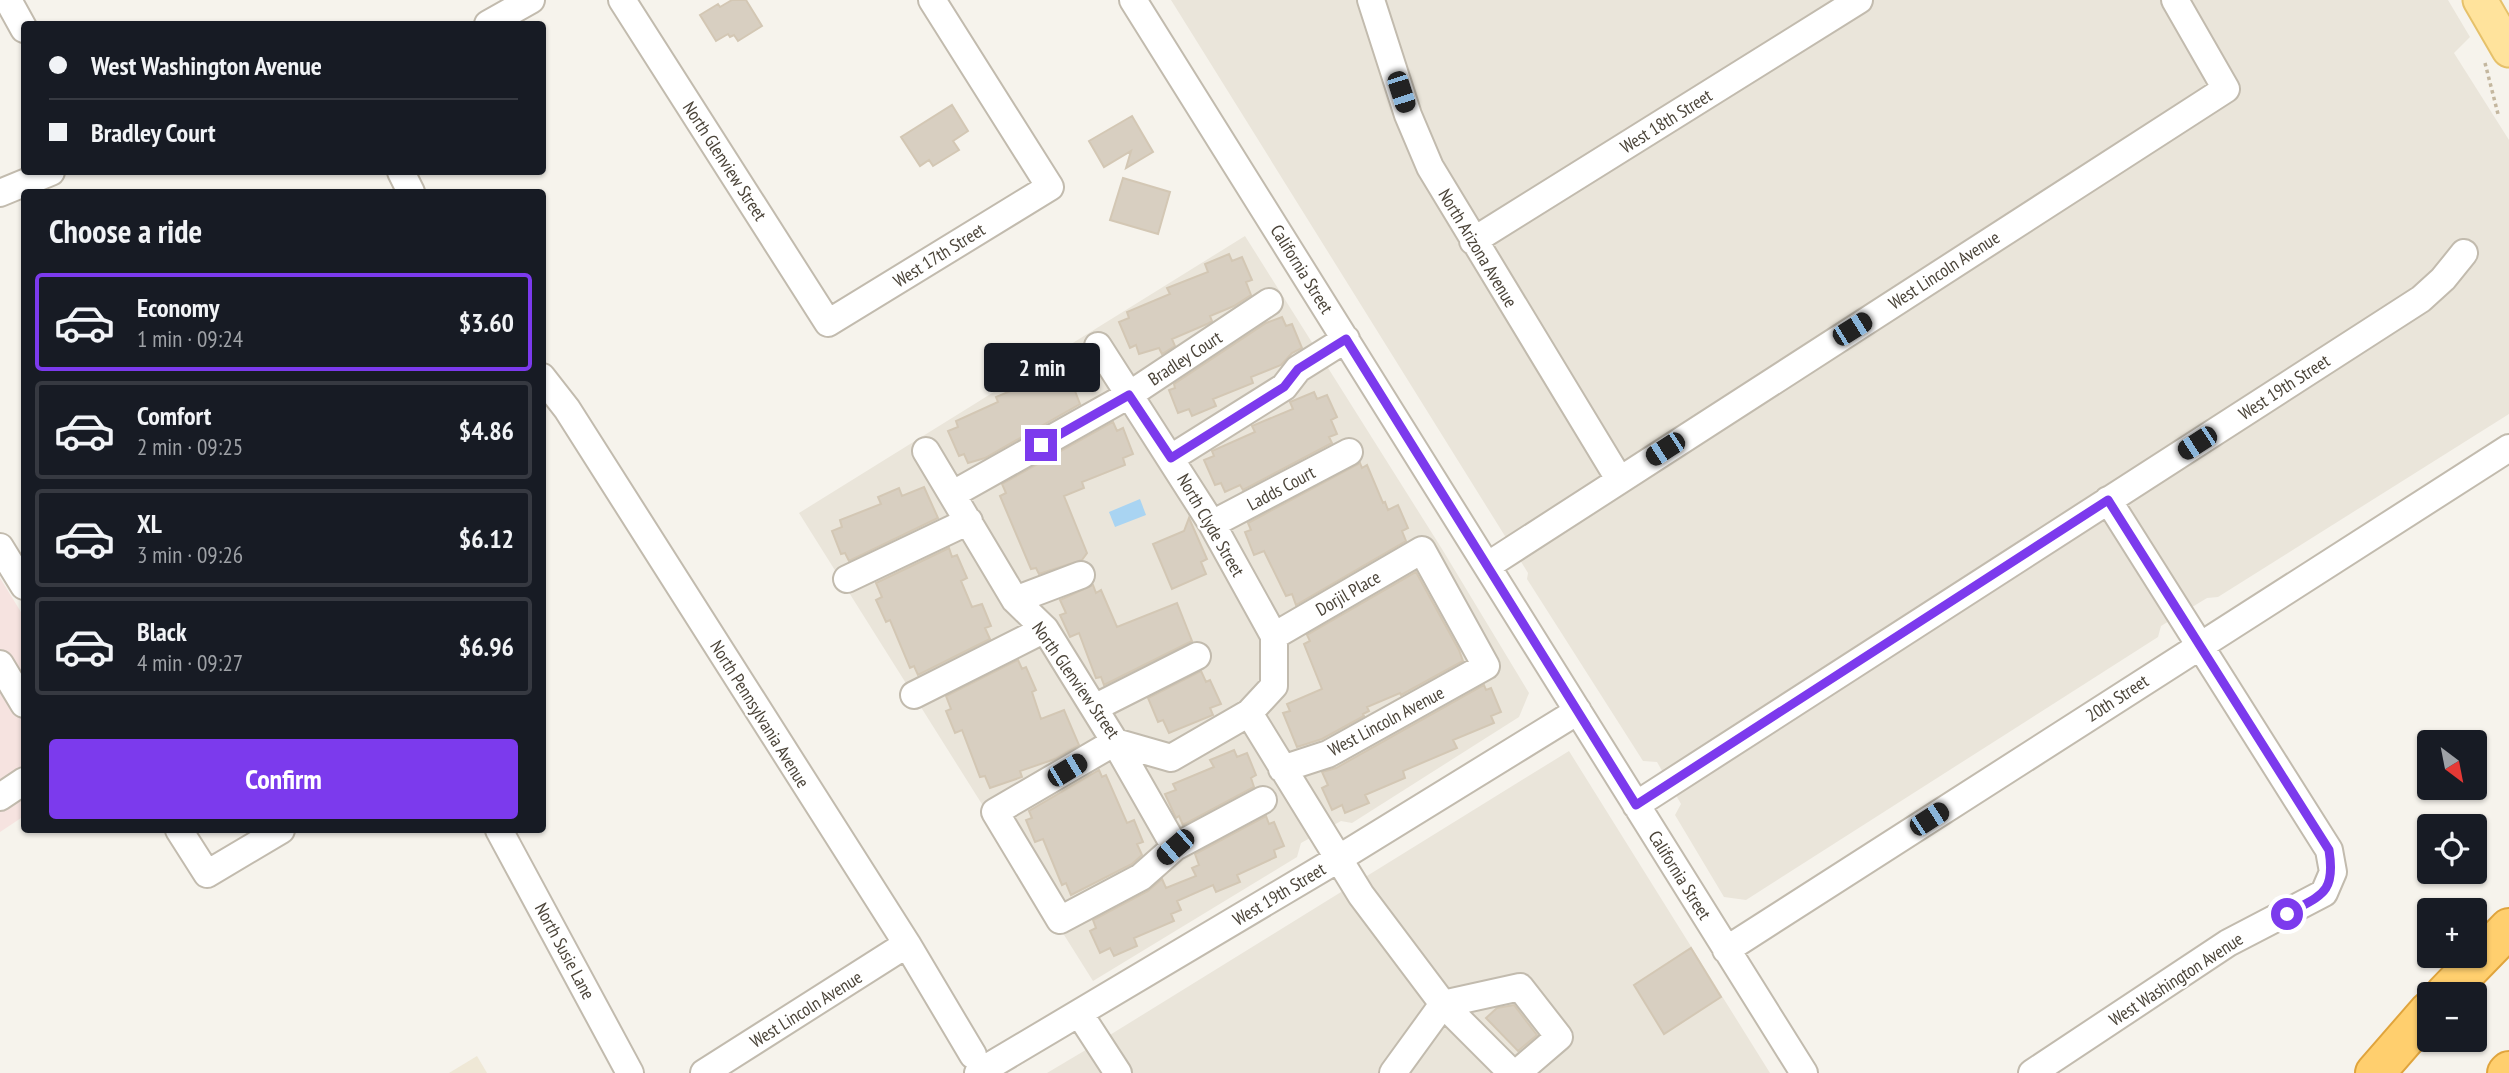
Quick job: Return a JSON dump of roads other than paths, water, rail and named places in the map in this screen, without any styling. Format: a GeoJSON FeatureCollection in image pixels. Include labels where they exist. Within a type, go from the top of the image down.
{"type":"FeatureCollection","features":[{"type":"Feature","properties":{"kind":"highway"},"geometry":{"type":"LineString","coordinates":[[2458,982],[2509,928]]}},
{"type":"Feature","properties":{"kind":"highway"},"geometry":{"type":"LineString","coordinates":[[2462,982],[2509,946]]}},
{"type":"Feature","properties":{"kind":"highway"},"geometry":{"type":"LineString","coordinates":[[2375,1073],[2417,1025]]}},
{"type":"Feature","properties":{"kind":"main road"},"geometry":{"type":"LineString","coordinates":[[2480,0],[2502,48]]}},
{"type":"Feature","properties":{"kind":"street"},"geometry":{"type":"LineString","coordinates":[[8,0],[21,24]]}},
{"type":"Feature","properties":{"kind":"street"},"geometry":{"type":"LineString","coordinates":[[493,21],[531,0]]}},
{"type":"Feature","properties":{"kind":"street","name":"North Glenview Street"},"geometry":{"type":"LineString","coordinates":[[622,0],[828,323]]}},
{"type":"Feature","properties":{"kind":"street","name":"West 17th Street"},"geometry":{"type":"LineString","coordinates":[[828,323],[1050,187],[932,0]]}},
{"type":"Feature","properties":{"kind":"street","name":"California Street"},"geometry":{"type":"LineString","coordinates":[[1133,0],[1804,1073]]}},
{"type":"Feature","properties":{"kind":"street","name":"North Arizona Avenue"},"geometry":{"type":"LineString","coordinates":[[1371,0],[1408,115],[1430,167],[1619,479]]}},
{"type":"Feature","properties":{"kind":"street","name":"West 18th Street"},"geometry":{"type":"LineString","coordinates":[[1473,241],[1859,0]]}},
{"type":"Feature","properties":{"kind":"street","name":"West Lincoln Avenue"},"geometry":{"type":"LineString","coordinates":[[1487,566],[2226,89],[2175,0]]}},
{"type":"Feature","properties":{"kind":"street"},"geometry":{"type":"LineString","coordinates":[[0,193],[44,175]]}},
{"type":"Feature","properties":{"kind":"street","name":"West 19th Street"},"geometry":{"type":"LineString","coordinates":[[1636,805],[2421,299],[2443,279],[2464,253]]}},
{"type":"Feature","properties":{"kind":"street","name":"Bradley Court"},"geometry":{"type":"LineString","coordinates":[[953,494],[1129,395],[1269,302]]}},
{"type":"Feature","properties":{"kind":"street"},"geometry":{"type":"LineString","coordinates":[[1171,458],[1284,387],[1298,369],[1346,339]]}},
{"type":"Feature","properties":{"kind":"street","name":"North Clyde Street"},"geometry":{"type":"LineString","coordinates":[[1098,346],[1212,524],[1274,636]]}},
{"type":"Feature","properties":{"kind":"street","name":"North Pennsylvania Avenue"},"geometry":{"type":"LineString","coordinates":[[546,382],[567,410],[907,944],[979,1068]]}},
{"type":"Feature","properties":{"kind":"street","name":"20th Street"},"geometry":{"type":"LineString","coordinates":[[1726,950],[2509,448]]}},
{"type":"Feature","properties":{"kind":"street","name":"North Glenview Street"},"geometry":{"type":"LineString","coordinates":[[926,451],[1015,600],[1045,629],[1115,742],[1171,758],[1249,713],[1274,686],[1274,636]]}},
{"type":"Feature","properties":{"kind":"street","name":"Ladds Court"},"geometry":{"type":"LineString","coordinates":[[1212,524],[1349,452]]}},
{"type":"Feature","properties":{"kind":"street"},"geometry":{"type":"LineString","coordinates":[[2108,500],[2201,644]]}},
{"type":"Feature","properties":{"kind":"street"},"geometry":{"type":"LineString","coordinates":[[847,579],[969,521]]}},
{"type":"Feature","properties":{"kind":"street"},"geometry":{"type":"LineString","coordinates":[[0,547],[21,581]]}},
{"type":"Feature","properties":{"kind":"street","name":"Dorjil Place"},"geometry":{"type":"LineString","coordinates":[[1274,636],[1422,550],[1486,666]]}},
{"type":"Feature","properties":{"kind":"street"},"geometry":{"type":"LineString","coordinates":[[1015,600],[1082,575]]}},
{"type":"Feature","properties":{"kind":"street"},"geometry":{"type":"LineString","coordinates":[[914,695],[1045,629]]}},
{"type":"Feature","properties":{"kind":"street","name":"West Washington Avenue"},"geometry":{"type":"LineString","coordinates":[[2032,1073],[2228,943],[2325,893],[2333,872],[2329,850],[2201,644]]}},
{"type":"Feature","properties":{"kind":"street"},"geometry":{"type":"LineString","coordinates":[[1094,708],[1197,656]]}},
{"type":"Feature","properties":{"kind":"street"},"geometry":{"type":"LineString","coordinates":[[0,664],[21,699]]}},
{"type":"Feature","properties":{"kind":"street","name":"West Lincoln Avenue"},"geometry":{"type":"LineString","coordinates":[[1282,769],[1328,754],[1486,666]]}},
{"type":"Feature","properties":{"kind":"street","name":"West 19th Street"},"geometry":{"type":"LineString","coordinates":[[979,1068],[1079,1013],[1338,859],[1578,711]]}},
{"type":"Feature","properties":{"kind":"street"},"geometry":{"type":"LineString","coordinates":[[1249,713],[1361,895],[1443,1004],[1514,1073],[1559,1037],[1520,987],[1443,1004],[1393,1073]]}},
{"type":"Feature","properties":{"kind":"street"},"geometry":{"type":"LineString","coordinates":[[1175,847],[1115,742],[995,812],[1060,919],[1140,877],[1175,847],[1263,800]]}},
{"type":"Feature","properties":{"kind":"street"},"geometry":{"type":"LineString","coordinates":[[0,797],[21,783]]}},
{"type":"Feature","properties":{"kind":"street"},"geometry":{"type":"LineString","coordinates":[[182,833],[208,874],[276,833]]}},
{"type":"Feature","properties":{"kind":"street","name":"North Susie Lane"},"geometry":{"type":"LineString","coordinates":[[501,833],[630,1073]]}},
{"type":"Feature","properties":{"kind":"street","name":"West Lincoln Avenue"},"geometry":{"type":"LineString","coordinates":[[704,1073],[907,944]]}},
{"type":"Feature","properties":{"kind":"street"},"geometry":{"type":"LineString","coordinates":[[1079,1013],[1118,1073]]}},
{"type":"Feature","properties":{"kind":"water"},"geometry":{"type":"Polygon","coordinates":[[[1140,499],[1146,515],[1115,527],[1109,512],[1140,499]]]}}]}
